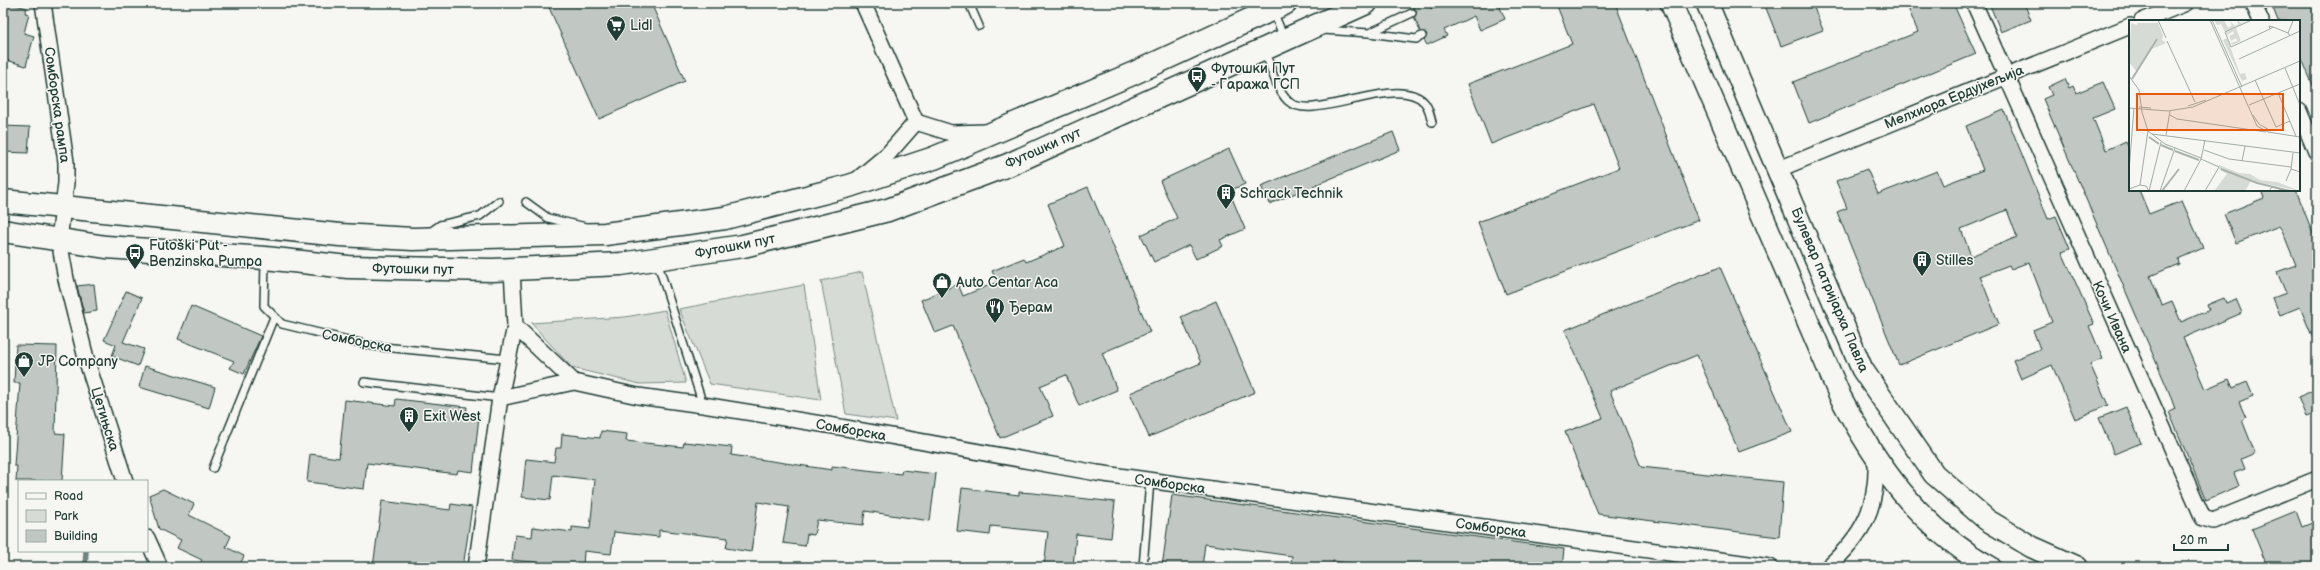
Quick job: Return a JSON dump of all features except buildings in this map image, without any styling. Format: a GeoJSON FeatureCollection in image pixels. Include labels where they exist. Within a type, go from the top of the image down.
{"type":"FeatureCollection","features":[{"type":"Feature","properties":{"kind":"main road","name":"Футошки пут"},"geometry":{"type":"LineString","coordinates":[[3,230],[106,247],[265,258],[348,267],[512,269],[621,264],[657,260],[743,246],[888,210],[1008,165],[1366,3]]}},
{"type":"Feature","properties":{"kind":"main road"},"geometry":{"type":"LineString","coordinates":[[1671,3],[1840,396],[1876,458],[1923,518],[1951,541],[1990,567]]}},
{"type":"Feature","properties":{"kind":"main road","name":"Булевар патријарха Павла"},"geometry":{"type":"LineString","coordinates":[[1707,3],[1862,369],[1934,474],[1987,520],[2032,547],[2077,567]]}},
{"type":"Feature","properties":{"kind":"main road"},"geometry":{"type":"LineString","coordinates":[[3,201],[340,235],[420,239],[512,238],[605,234],[725,218],[849,186],[934,158],[1132,74],[1276,5]]}},
{"type":"Feature","properties":{"kind":"street","name":"Сомборска рампа"},"geometry":{"type":"LineString","coordinates":[[43,3],[66,162],[59,240]]}},
{"type":"Feature","properties":{"kind":"street"},"geometry":{"type":"LineString","coordinates":[[863,3],[916,122],[952,133],[999,131]]}},
{"type":"Feature","properties":{"kind":"street","name":"Кочи Ивана"},"geometry":{"type":"LineString","coordinates":[[1974,3],[2203,518],[2213,521],[2317,479]]}},
{"type":"Feature","properties":{"kind":"street"},"geometry":{"type":"LineString","coordinates":[[2144,20],[2186,3]]}},
{"type":"Feature","properties":{"kind":"street"},"geometry":{"type":"LineString","coordinates":[[2254,3],[2261,20]]}},
{"type":"Feature","properties":{"kind":"street","name":"Мелхиора Ердујхељија"},"geometry":{"type":"LineString","coordinates":[[1778,169],[2129,26]]}},
{"type":"Feature","properties":{"kind":"street"},"geometry":{"type":"LineString","coordinates":[[2300,113],[2317,154]]}},
{"type":"Feature","properties":{"kind":"street"},"geometry":{"type":"LineString","coordinates":[[849,186],[888,154],[916,122]]}},
{"type":"Feature","properties":{"kind":"street","name":"Цетињска"},"geometry":{"type":"LineString","coordinates":[[59,240],[67,285],[85,354],[125,480]]}},
{"type":"Feature","properties":{"kind":"street"},"geometry":{"type":"LineString","coordinates":[[476,567],[500,398],[515,326],[512,269]]}},
{"type":"Feature","properties":{"kind":"street"},"geometry":{"type":"LineString","coordinates":[[515,326],[574,382]]}},
{"type":"Feature","properties":{"kind":"street","name":"Сомборска"},"geometry":{"type":"LineString","coordinates":[[500,398],[574,382],[638,396],[703,404],[1150,481],[1770,567]]}},
{"type":"Feature","properties":{"kind":"street"},"geometry":{"type":"LineString","coordinates":[[1828,567],[1858,533],[1867,518],[1876,491],[1876,458]]}},
{"type":"Feature","properties":{"kind":"street"},"geometry":{"type":"LineString","coordinates":[[148,540],[160,567]]}},
{"type":"Feature","properties":{"kind":"lane"},"geometry":{"type":"LineString","coordinates":[[969,3],[979,26]]}},
{"type":"Feature","properties":{"kind":"lane"},"geometry":{"type":"LineString","coordinates":[[1276,5],[1285,39]]}},
{"type":"Feature","properties":{"kind":"lane"},"geometry":{"type":"LineString","coordinates":[[1369,33],[1412,14]]}},
{"type":"Feature","properties":{"kind":"lane"},"geometry":{"type":"LineString","coordinates":[[1309,30],[1369,33],[1416,39],[1422,36]]}},
{"type":"Feature","properties":{"kind":"lane"},"geometry":{"type":"LineString","coordinates":[[1264,48],[1279,89],[1288,100],[1297,107],[1320,106],[1376,95],[1404,94],[1417,97],[1424,102],[1432,122]]}},
{"type":"Feature","properties":{"kind":"lane"},"geometry":{"type":"LineString","coordinates":[[420,239],[440,225],[480,216],[499,200]]}},
{"type":"Feature","properties":{"kind":"lane"},"geometry":{"type":"LineString","coordinates":[[526,202],[548,218],[580,224],[605,234]]}},
{"type":"Feature","properties":{"kind":"lane"},"geometry":{"type":"LineString","coordinates":[[213,468],[274,317],[264,306],[265,258]]}},
{"type":"Feature","properties":{"kind":"lane"},"geometry":{"type":"LineString","coordinates":[[657,260],[703,404]]}},
{"type":"Feature","properties":{"kind":"lane","name":"Сомборска"},"geometry":{"type":"LineString","coordinates":[[274,317],[282,324],[373,346],[507,359]]}},
{"type":"Feature","properties":{"kind":"lane"},"geometry":{"type":"LineString","coordinates":[[364,382],[500,398]]}},
{"type":"Feature","properties":{"kind":"lane"},"geometry":{"type":"LineString","coordinates":[[1143,567],[1150,481]]}},
{"type":"Feature","properties":{"kind":"green space"},"geometry":{"type":"Polygon","coordinates":[[[862,272],[896,421],[846,414],[821,281],[862,272]]]}},
{"type":"Feature","properties":{"kind":"green space"},"geometry":{"type":"Polygon","coordinates":[[[804,285],[821,400],[710,384],[679,309],[804,285]]]}},
{"type":"Feature","properties":{"kind":"green space"},"geometry":{"type":"Polygon","coordinates":[[[665,310],[686,383],[640,384],[572,368],[531,323],[625,317],[665,310]]]}},
{"type":"Feature","properties":{"kind":"waterway"},"geometry":{"type":"LineString","coordinates":[[85,567],[86,552]]}},
{"type":"Feature","properties":{"kind":"place","name":"Lidl"},"geometry":{"type":"Point","coordinates":[616,42]}},
{"type":"Feature","properties":{"kind":"place","name":"Футошки Пут - Гаража ГСП"},"geometry":{"type":"Point","coordinates":[1197,93]}},
{"type":"Feature","properties":{"kind":"place","name":"Schrack Technik"},"geometry":{"type":"Point","coordinates":[1226,210]}},
{"type":"Feature","properties":{"kind":"place","name":"Futoški Put - Benzinska Pumpa"},"geometry":{"type":"Point","coordinates":[135,270]}},
{"type":"Feature","properties":{"kind":"place","name":"Stilles"},"geometry":{"type":"Point","coordinates":[1922,277]}},
{"type":"Feature","properties":{"kind":"place","name":"Auto Centar Aca"},"geometry":{"type":"Point","coordinates":[942,299]}},
{"type":"Feature","properties":{"kind":"place","name":"Ђерам"},"geometry":{"type":"Point","coordinates":[995,324]}},
{"type":"Feature","properties":{"kind":"place","name":"JP Company"},"geometry":{"type":"Point","coordinates":[24,378]}},
{"type":"Feature","properties":{"kind":"place","name":"Exit West"},"geometry":{"type":"Point","coordinates":[409,433]}}]}
